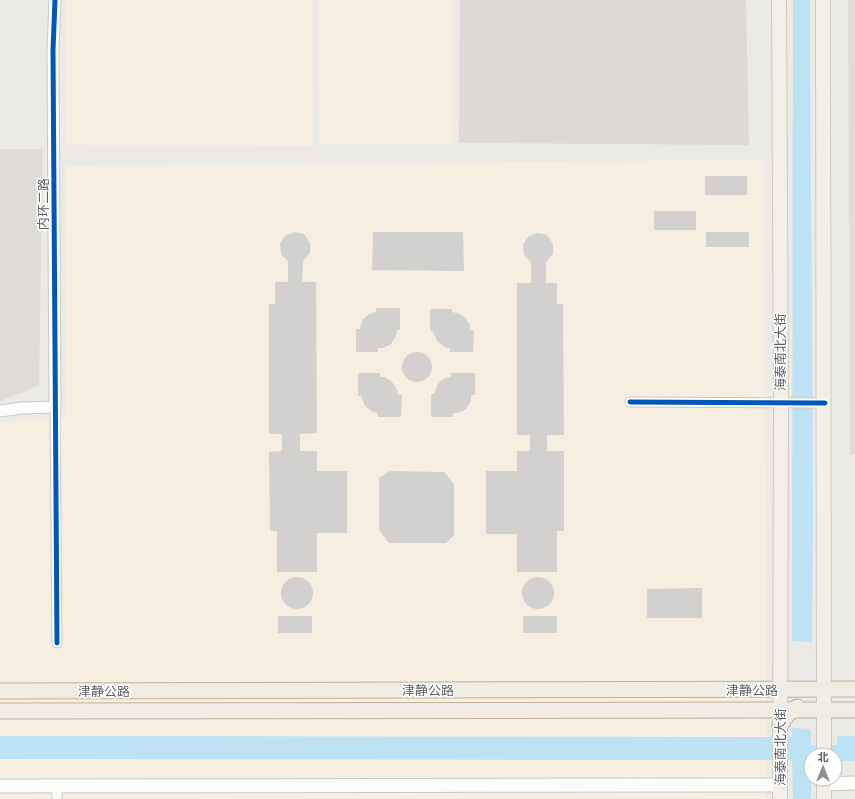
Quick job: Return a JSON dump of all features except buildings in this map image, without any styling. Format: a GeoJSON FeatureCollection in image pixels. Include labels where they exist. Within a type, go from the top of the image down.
{"type":"FeatureCollection","features":[{"type":"Feature","properties":{"kind":"highway","name":"津静公路"},"geometry":{"type":"LineString","coordinates":[[0,691],[780,690],[824,692],[852,689]]}},
{"type":"Feature","properties":{"kind":"highway"},"geometry":{"type":"LineString","coordinates":[[780,726],[786,710],[824,692]]}},
{"type":"Feature","properties":{"kind":"highway","name":"津静公路"},"geometry":{"type":"LineString","coordinates":[[0,711],[852,710]]}},
{"type":"Feature","properties":{"kind":"main road","name":"海泰南北大街"},"geometry":{"type":"LineString","coordinates":[[779,0],[784,404],[780,690],[786,710]]}},
{"type":"Feature","properties":{"kind":"main road"},"geometry":{"type":"LineString","coordinates":[[823,0],[821,403],[824,747]]}},
{"type":"Feature","properties":{"kind":"main road"},"geometry":{"type":"LineString","coordinates":[[824,726],[830,715],[833,713],[852,710]]}},
{"type":"Feature","properties":{"kind":"main road","name":"海泰南北大街"},"geometry":{"type":"LineString","coordinates":[[780,726],[780,792]]}},
{"type":"Feature","properties":{"kind":"main road"},"geometry":{"type":"LineString","coordinates":[[843,782],[855,783]]}},
{"type":"Feature","properties":{"kind":"main road"},"geometry":{"type":"LineString","coordinates":[[0,786],[57,793],[780,792]]}},
{"type":"Feature","properties":{"kind":"main road"},"geometry":{"type":"LineString","coordinates":[[824,787],[824,799]]}},
{"type":"Feature","properties":{"kind":"street","name":"内环二路"},"geometry":{"type":"LineString","coordinates":[[55,0],[53,50],[55,407]]}},
{"type":"Feature","properties":{"kind":"street"},"geometry":{"type":"LineString","coordinates":[[630,402],[821,403]]}},
{"type":"Feature","properties":{"kind":"street"},"geometry":{"type":"LineString","coordinates":[[0,411],[21,408],[55,407],[57,643]]}},
{"type":"Feature","properties":{"kind":"shaded area"},"geometry":{"type":"Polygon","coordinates":[[[66,0],[311,0],[314,146],[67,145],[66,0]]]}},
{"type":"Feature","properties":{"kind":"shaded area"},"geometry":{"type":"Polygon","coordinates":[[[317,0],[452,0],[453,143],[319,144],[317,0]]]}},
{"type":"Feature","properties":{"kind":"shaded area"},"geometry":{"type":"Polygon","coordinates":[[[460,0],[746,0],[749,145],[459,143],[460,0]]]}},
{"type":"Feature","properties":{"kind":"shaded area"},"geometry":{"type":"Polygon","coordinates":[[[848,0],[855,0],[855,454],[850,454],[848,0]]]}},
{"type":"Feature","properties":{"kind":"shaded area"},"geometry":{"type":"Polygon","coordinates":[[[0,149],[43,149],[39,386],[0,401],[0,149]]]}},
{"type":"Feature","properties":{"kind":"shaded area"},"geometry":{"type":"Polygon","coordinates":[[[764,160],[766,799],[0,799],[0,423],[30,418],[66,420],[65,166],[764,160]]]}},
{"type":"Feature","properties":{"kind":"water"},"geometry":{"type":"Polygon","coordinates":[[[793,0],[810,0],[813,482],[812,642],[792,641],[793,0]]]}},
{"type":"Feature","properties":{"kind":"water"},"geometry":{"type":"Polygon","coordinates":[[[792,728],[811,729],[811,747],[803,747],[803,787],[811,787],[811,799],[793,799],[792,760],[0,759],[0,736],[792,737],[792,728]]]}},
{"type":"Feature","properties":{"kind":"water"},"geometry":{"type":"Polygon","coordinates":[[[837,736],[855,736],[855,761],[843,761],[843,747],[837,747],[837,736]]]}},
{"type":"Feature","properties":{"kind":"waterway"},"geometry":{"type":"LineString","coordinates":[[801,749],[855,749]]}},
{"type":"Feature","properties":{"kind":"cycle path"},"geometry":{"type":"LineString","coordinates":[[55,0],[53,50],[57,643]]}},
{"type":"Feature","properties":{"kind":"cycle path"},"geometry":{"type":"LineString","coordinates":[[630,402],[825,403]]}}]}
